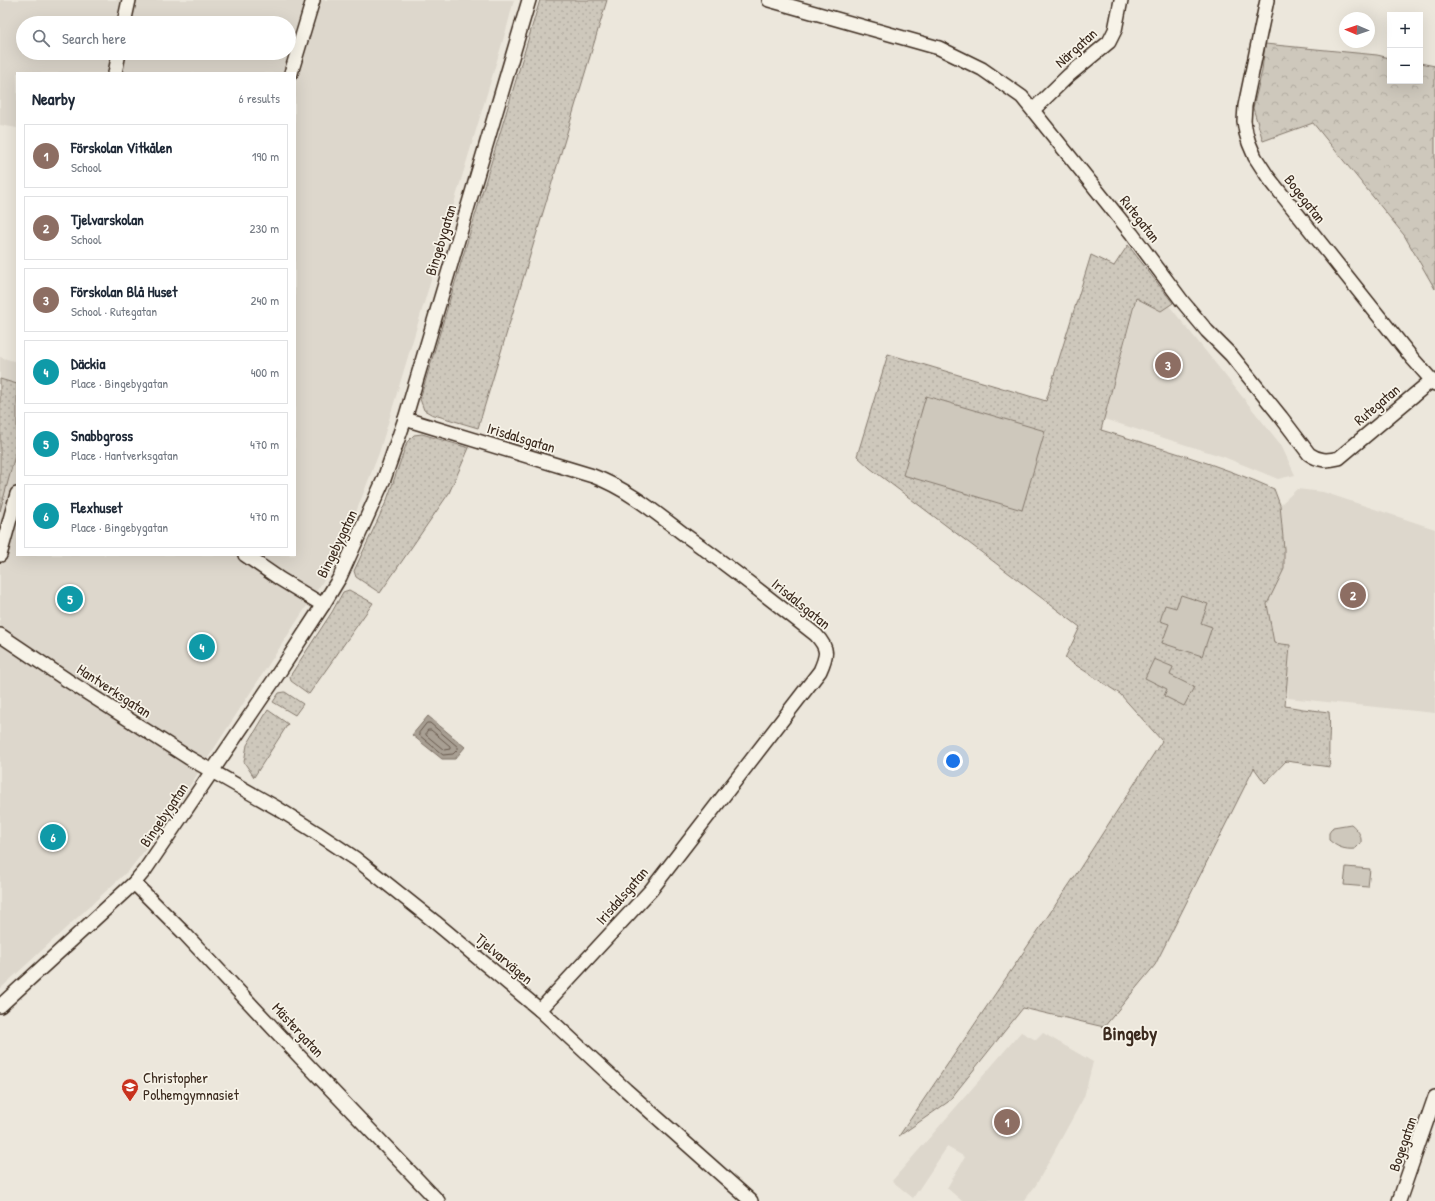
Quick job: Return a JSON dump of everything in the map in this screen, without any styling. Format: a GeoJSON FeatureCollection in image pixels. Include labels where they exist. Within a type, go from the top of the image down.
{"type":"FeatureCollection","features":[{"type":"Feature","properties":{"kind":"street"},"geometry":{"type":"LineString","coordinates":[[126,16],[129,0]]}},
{"type":"Feature","properties":{"kind":"street"},"geometry":{"type":"LineString","coordinates":[[296,56],[313,0]]}},
{"type":"Feature","properties":{"kind":"street","name":"Bingebygatan"},"geometry":{"type":"LineString","coordinates":[[0,1006],[134,883],[145,870],[213,772],[340,577],[384,480],[405,419],[529,0]]}},
{"type":"Feature","properties":{"kind":"street","name":"Rutegatan"},"geometry":{"type":"LineString","coordinates":[[769,0],[939,48],[982,69],[1022,97],[1132,234],[1182,301],[1207,331],[1231,355],[1309,454],[1314,458],[1320,460],[1338,458],[1433,382]]}},
{"type":"Feature","properties":{"kind":"street","name":"Närgatan"},"geometry":{"type":"LineString","coordinates":[[1033,110],[1069,75],[1109,42],[1115,30],[1121,0]]}},
{"type":"Feature","properties":{"kind":"street","name":"Bogegatan"},"geometry":{"type":"LineString","coordinates":[[1267,0],[1245,106],[1244,121],[1249,143],[1255,157],[1268,177],[1407,352],[1433,382]]}},
{"type":"Feature","properties":{"kind":"street"},"geometry":{"type":"LineString","coordinates":[[114,72],[117,60]]}},
{"type":"Feature","properties":{"kind":"street"},"geometry":{"type":"LineString","coordinates":[[291,72],[295,60]]}},
{"type":"Feature","properties":{"kind":"street","name":"Irisdalsgatan"},"geometry":{"type":"LineString","coordinates":[[405,419],[593,476],[632,495],[720,560],[816,635],[823,642],[826,649],[825,660],[820,671],[705,822],[651,890],[540,1010]]}},
{"type":"Feature","properties":{"kind":"street"},"geometry":{"type":"LineString","coordinates":[[0,555],[16,498]]}},
{"type":"Feature","properties":{"kind":"street"},"geometry":{"type":"LineString","coordinates":[[246,556],[280,579],[323,605]]}},
{"type":"Feature","properties":{"kind":"street","name":"Hantverksgatan"},"geometry":{"type":"LineString","coordinates":[[0,635],[67,680],[213,772]]}},
{"type":"Feature","properties":{"kind":"street","name":"Tjelvarvägen"},"geometry":{"type":"LineString","coordinates":[[213,772],[277,808],[356,858],[540,1010],[626,1090],[751,1201]]}},
{"type":"Feature","properties":{"kind":"street","name":"Mästergatan"},"geometry":{"type":"LineString","coordinates":[[134,883],[191,939],[300,1057],[438,1201]]}},
{"type":"Feature","properties":{"kind":"street","name":"Bogegatan"},"geometry":{"type":"LineString","coordinates":[[1399,1201],[1435,1097]]}},
{"type":"Feature","properties":{"kind":"shaded area"},"geometry":{"type":"Polygon","coordinates":[[[0,0],[514,0],[379,453],[351,525],[325,578],[163,827],[130,869],[0,989],[0,357],[16,362],[16,556],[296,556],[296,72],[16,72],[16,128],[0,125],[0,0]]]}},
{"type":"Feature","properties":{"kind":"shaded area"},"geometry":{"type":"Polygon","coordinates":[[[1137,298],[1160,311],[1169,306],[1171,308],[1281,445],[1295,475],[1278,479],[1224,457],[1104,419],[1137,298]]]}},
{"type":"Feature","properties":{"kind":"shaded area"},"geometry":{"type":"Polygon","coordinates":[[[1297,489],[1323,492],[1435,529],[1435,713],[1288,698],[1287,684],[1290,645],[1274,643],[1267,604],[1284,569],[1284,549],[1280,505],[1297,489]]]}},
{"type":"Feature","properties":{"kind":"shaded area"},"geometry":{"type":"Polygon","coordinates":[[[1021,1032],[1036,1040],[1043,1033],[1093,1062],[1084,1097],[1036,1185],[1024,1201],[962,1201],[947,1188],[965,1157],[947,1147],[913,1198],[892,1181],[1021,1032]]]}},
{"type":"Feature","properties":{"kind":"green space"},"geometry":{"type":"Polygon","coordinates":[[[540,0],[607,0],[478,428],[431,414],[424,410],[420,399],[540,0]]]}},
{"type":"Feature","properties":{"kind":"green space"},"geometry":{"type":"Polygon","coordinates":[[[1265,44],[1377,55],[1387,57],[1387,84],[1423,84],[1423,64],[1435,66],[1435,289],[1404,235],[1313,123],[1263,141],[1253,108],[1262,71],[1265,44]]]}},
{"type":"Feature","properties":{"kind":"green space"},"geometry":{"type":"Polygon","coordinates":[[[1128,245],[1173,303],[1161,311],[1136,298],[1101,430],[1210,464],[1274,489],[1280,505],[1284,549],[1284,569],[1267,604],[1274,643],[1290,645],[1285,706],[1329,712],[1330,767],[1286,761],[1265,783],[1254,768],[1155,965],[1104,1027],[1023,1008],[948,1102],[899,1136],[1073,879],[1162,741],[1120,694],[1065,658],[1080,627],[870,468],[857,456],[888,354],[1046,401],[1091,255],[1114,266],[1128,245]]]}},
{"type":"Feature","properties":{"kind":"green space"},"geometry":{"type":"Polygon","coordinates":[[[0,379],[16,384],[16,452],[0,511],[0,379]]]}},
{"type":"Feature","properties":{"kind":"green space"},"geometry":{"type":"Polygon","coordinates":[[[926,396],[1045,431],[1022,510],[903,475],[926,396]]]}},
{"type":"Feature","properties":{"kind":"green space"},"geometry":{"type":"Polygon","coordinates":[[[422,434],[469,448],[449,493],[380,593],[356,577],[354,571],[387,500],[407,442],[414,435],[422,434]]]}},
{"type":"Feature","properties":{"kind":"green space"},"geometry":{"type":"Polygon","coordinates":[[[349,590],[373,603],[309,694],[291,681],[290,676],[332,612],[343,592],[349,590]]]}},
{"type":"Feature","properties":{"kind":"green space"},"geometry":{"type":"Polygon","coordinates":[[[1181,595],[1208,604],[1201,623],[1212,627],[1202,656],[1162,643],[1169,624],[1160,621],[1165,605],[1176,608],[1181,595]]]}},
{"type":"Feature","properties":{"kind":"green space"},"geometry":{"type":"Polygon","coordinates":[[[1154,659],[1173,667],[1170,675],[1194,687],[1184,706],[1164,696],[1167,689],[1145,678],[1154,659]]]}},
{"type":"Feature","properties":{"kind":"green space"},"geometry":{"type":"Polygon","coordinates":[[[285,692],[303,704],[295,715],[273,702],[279,693],[285,692]]]}},
{"type":"Feature","properties":{"kind":"green space"},"geometry":{"type":"Polygon","coordinates":[[[268,710],[288,724],[254,777],[244,762],[247,745],[268,710]]]}},
{"type":"Feature","properties":{"kind":"green space"},"geometry":{"type":"Polygon","coordinates":[[[1351,824],[1361,837],[1361,843],[1355,849],[1341,848],[1329,840],[1329,833],[1333,827],[1351,824]]]}},
{"type":"Feature","properties":{"kind":"green space"},"geometry":{"type":"Polygon","coordinates":[[[1346,867],[1370,869],[1368,887],[1344,885],[1346,867]]]}},
{"type":"Feature","properties":{"kind":"water"},"geometry":{"type":"Polygon","coordinates":[[[428,716],[465,747],[455,759],[442,759],[412,735],[428,716]]]}},
{"type":"Feature","properties":{"kind":"place","name":"Förskolan Blå Huset"},"geometry":{"type":"Point","coordinates":[1168,365]}},
{"type":"Feature","properties":{"kind":"place","name":"Tjelvarskolan"},"geometry":{"type":"Point","coordinates":[1353,595]}},
{"type":"Feature","properties":{"kind":"place","name":"Snabbgross"},"geometry":{"type":"Point","coordinates":[70,599]}},
{"type":"Feature","properties":{"kind":"place","name":"Däckia"},"geometry":{"type":"Point","coordinates":[202,647]}},
{"type":"Feature","properties":{"kind":"place","name":"Flexhuset"},"geometry":{"type":"Point","coordinates":[53,837]}},
{"type":"Feature","properties":{"kind":"place","name":"Christopher Polhemgymnasiet"},"geometry":{"type":"Point","coordinates":[130,1102]}},
{"type":"Feature","properties":{"kind":"place","name":"Förskolan Vitkålen"},"geometry":{"type":"Point","coordinates":[1007,1122]}},
{"type":"Feature","properties":{"kind":"district","name":"Bingeby"},"geometry":{"type":"Point","coordinates":[1130,1033]}}]}
